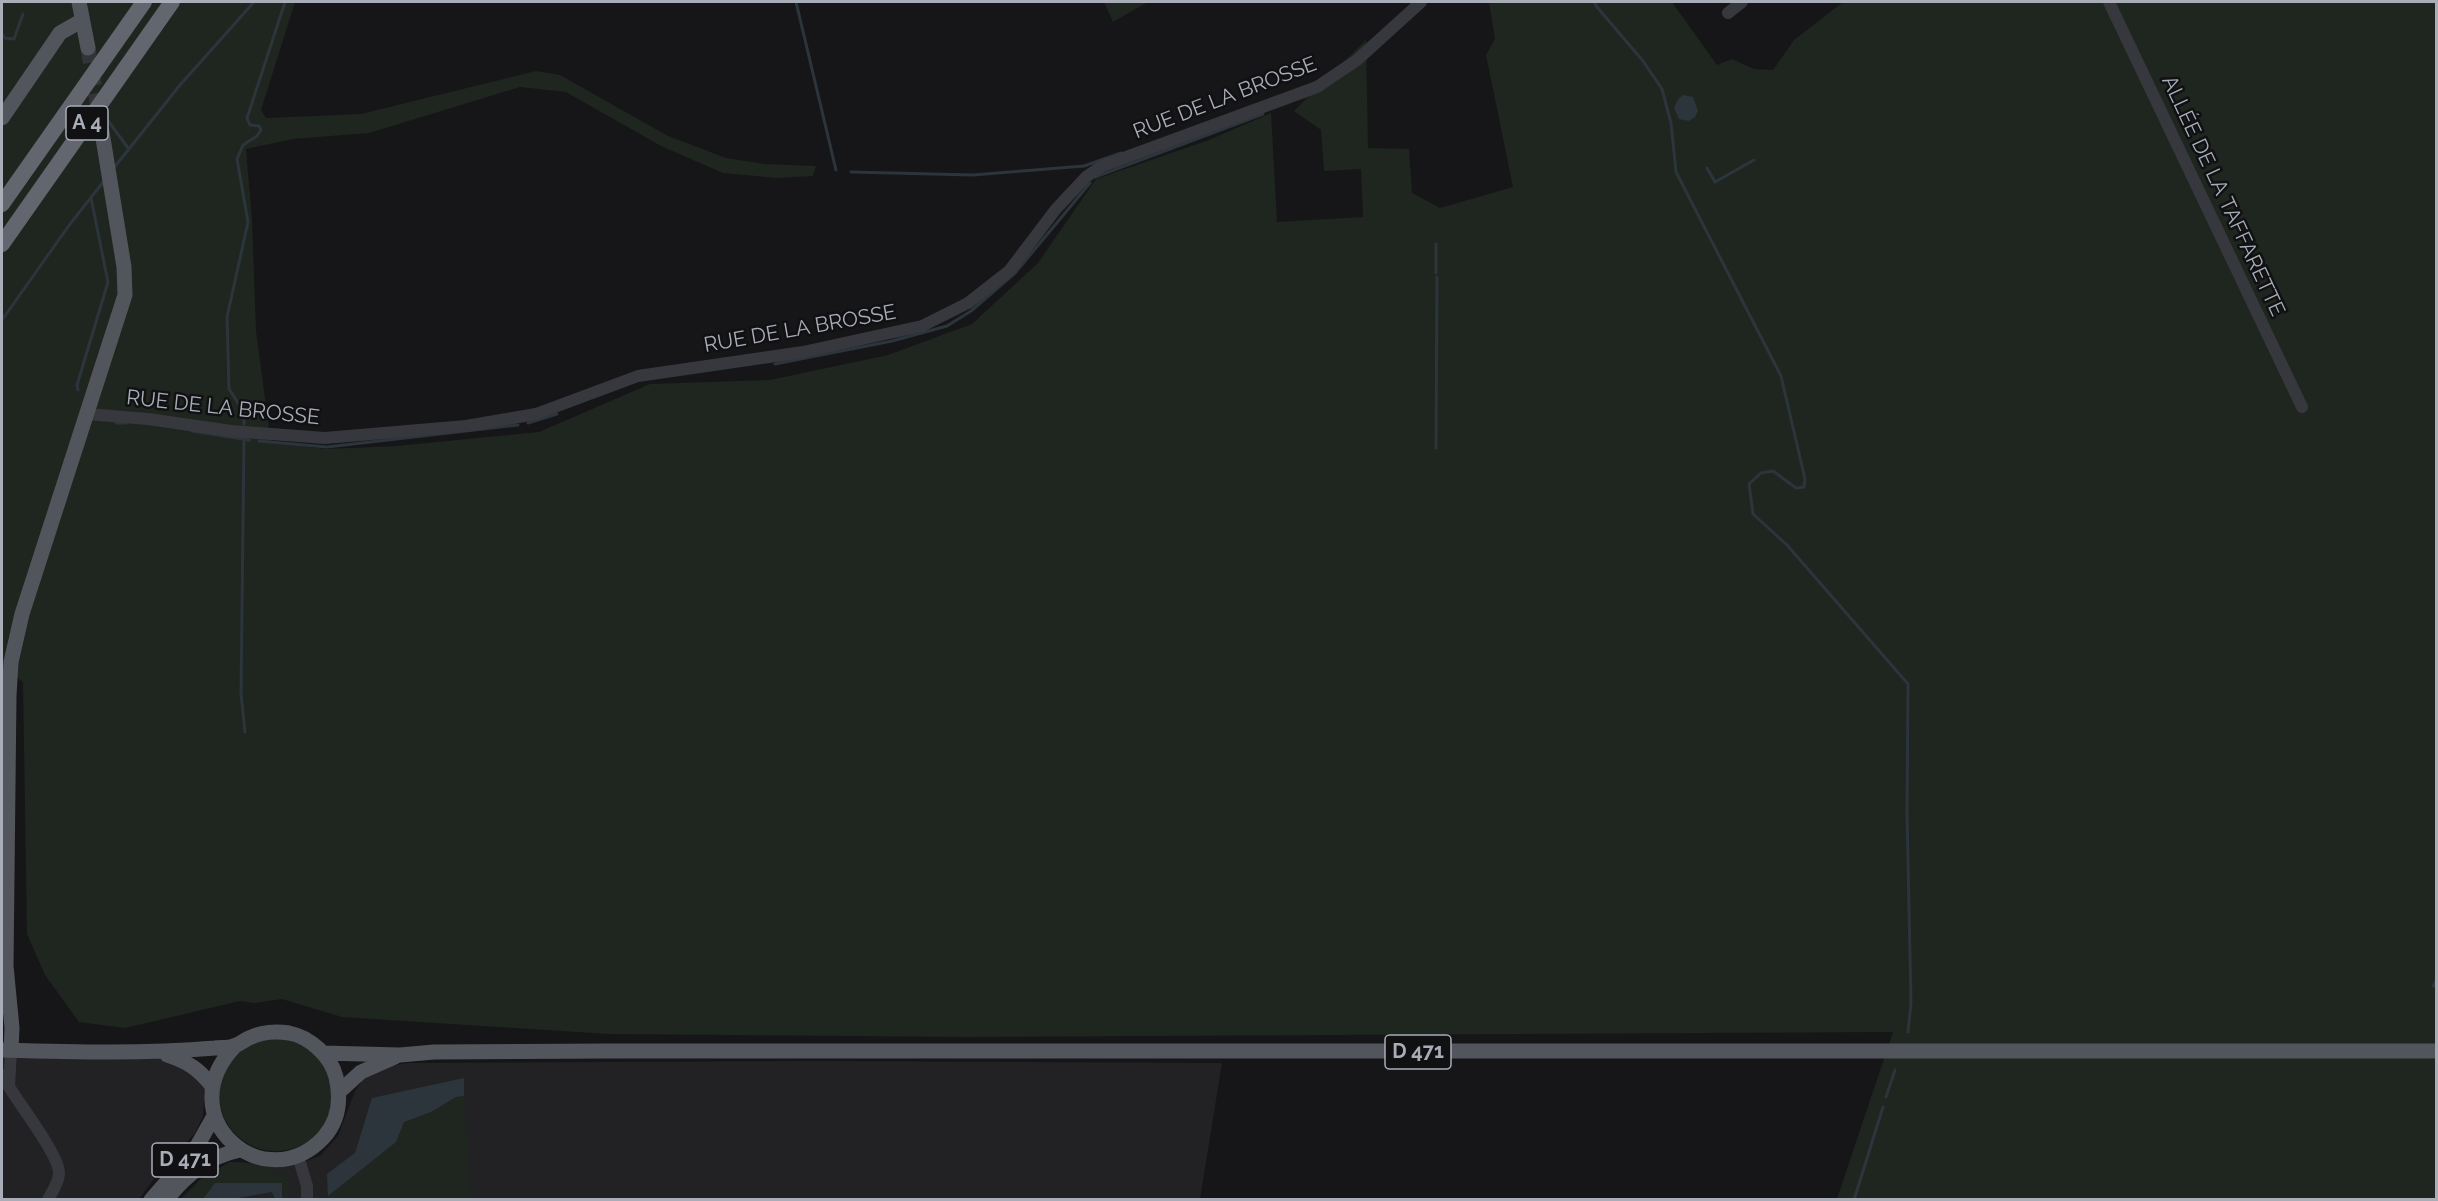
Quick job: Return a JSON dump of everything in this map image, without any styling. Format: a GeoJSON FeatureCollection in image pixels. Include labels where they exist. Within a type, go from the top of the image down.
{"type":"FeatureCollection","features":[{"type":"Feature","properties":{"kind":"highway","name":"A 4"},"geometry":{"type":"LineString","coordinates":[[2,204],[144,2]]}},
{"type":"Feature","properties":{"kind":"highway","name":"A 4"},"geometry":{"type":"LineString","coordinates":[[2,244],[172,2]]}},
{"type":"Feature","properties":{"kind":"main road"},"geometry":{"type":"LineString","coordinates":[[79,2],[88,48]]}},
{"type":"Feature","properties":{"kind":"main road"},"geometry":{"type":"LineString","coordinates":[[2,118],[60,33],[81,21]]}},
{"type":"Feature","properties":{"kind":"main road"},"geometry":{"type":"LineString","coordinates":[[102,132],[124,267],[125,295],[22,614],[11,662],[6,966],[12,1028],[6,1050],[159,1053],[235,1046]]}},
{"type":"Feature","properties":{"kind":"main road"},"geometry":{"type":"LineString","coordinates":[[2,988],[6,966]]}},
{"type":"Feature","properties":{"kind":"main road"},"geometry":{"type":"LineString","coordinates":[[12,1028],[37,1051]]}},
{"type":"Feature","properties":{"kind":"main road"},"geometry":{"type":"LineString","coordinates":[[271,1032],[290,1033],[308,1040],[323,1053],[335,1071],[340,1091],[338,1112],[330,1130],[316,1146],[298,1156],[281,1160],[263,1159],[240,1150],[225,1135],[214,1116],[211,1101],[212,1086],[220,1064],[235,1046],[252,1036],[271,1032]]}},
{"type":"Feature","properties":{"kind":"main road","name":"D 471"},"geometry":{"type":"LineString","coordinates":[[323,1053],[400,1055],[434,1052],[593,1051],[2436,1051]]}},
{"type":"Feature","properties":{"kind":"main road"},"geometry":{"type":"LineString","coordinates":[[159,1053],[189,1062],[212,1086]]}},
{"type":"Feature","properties":{"kind":"main road","name":"D 471"},"geometry":{"type":"LineString","coordinates":[[340,1091],[361,1072],[400,1055]]}},
{"type":"Feature","properties":{"kind":"main road","name":"D 471"},"geometry":{"type":"LineString","coordinates":[[151,1200],[196,1148],[214,1116]]}},
{"type":"Feature","properties":{"kind":"main road","name":"D 471"},"geometry":{"type":"LineString","coordinates":[[166,1200],[191,1174],[211,1158],[240,1150]]}},
{"type":"Feature","properties":{"kind":"street","name":"RUE DE LA BROSSE"},"geometry":{"type":"LineString","coordinates":[[87,414],[148,419],[231,431],[326,438],[466,426],[536,414],[638,376],[803,352],[922,326],[968,303],[1009,271],[1056,209],[1086,177],[1102,166],[1317,87],[1357,60],[1420,2]]}},
{"type":"Feature","properties":{"kind":"street"},"geometry":{"type":"LineString","coordinates":[[1728,13],[1742,2]]}},
{"type":"Feature","properties":{"kind":"street","name":"ALLÉE DE LA TAFFARETTE"},"geometry":{"type":"LineString","coordinates":[[2109,2],[2302,407]]}},
{"type":"Feature","properties":{"kind":"street"},"geometry":{"type":"LineString","coordinates":[[6,1050],[9,1088]]}},
{"type":"Feature","properties":{"kind":"street"},"geometry":{"type":"LineString","coordinates":[[2,1075],[47,1146],[58,1169],[57,1183],[48,1200]]}},
{"type":"Feature","properties":{"kind":"street"},"geometry":{"type":"LineString","coordinates":[[298,1156],[307,1186],[307,1200]]}},
{"type":"Feature","properties":{"kind":"shaded area"},"geometry":{"type":"Polygon","coordinates":[[[2,2],[295,2],[261,110],[266,118],[361,114],[536,71],[560,75],[668,136],[726,158],[764,164],[816,166],[813,176],[777,178],[723,173],[661,146],[566,92],[520,87],[369,133],[293,139],[246,149],[252,219],[256,331],[271,443],[326,449],[396,446],[539,432],[650,384],[770,380],[888,355],[972,324],[1038,263],[1096,179],[1209,140],[1271,113],[1277,222],[1363,217],[1361,169],[1324,171],[1321,130],[1294,111],[1366,40],[1368,148],[1409,149],[1412,193],[1440,208],[1513,187],[1486,55],[1495,39],[1489,2],[1672,2],[1717,65],[1732,59],[1754,69],[1773,70],[1794,40],[1843,2],[2436,2],[2436,1199],[1837,1199],[1893,1032],[966,1037],[609,1034],[342,1017],[282,999],[254,1003],[240,1001],[125,1028],[79,1022],[45,975],[27,934],[23,682],[2,667],[2,2]]]}},
{"type":"Feature","properties":{"kind":"shaded area"},"geometry":{"type":"Polygon","coordinates":[[[1104,2],[1148,2],[1113,22],[1104,2]]]}},
{"type":"Feature","properties":{"kind":"shaded area"},"geometry":{"type":"Polygon","coordinates":[[[1683,95],[1693,97],[1698,111],[1689,121],[1679,119],[1674,108],[1678,99],[1683,95]]]}},
{"type":"Feature","properties":{"kind":"shaded area"},"geometry":{"type":"Polygon","coordinates":[[[276,1037],[298,1042],[316,1054],[328,1072],[333,1094],[328,1116],[316,1134],[298,1146],[276,1151],[254,1146],[236,1134],[224,1116],[219,1094],[224,1072],[236,1054],[254,1042],[276,1037]]]}},
{"type":"Feature","properties":{"kind":"shaded area"},"geometry":{"type":"Polygon","coordinates":[[[2,1056],[153,1057],[186,1063],[205,1085],[203,1116],[195,1133],[163,1167],[139,1199],[2,1200],[2,1056]]]}},
{"type":"Feature","properties":{"kind":"shaded area"},"geometry":{"type":"Polygon","coordinates":[[[815,1061],[1222,1063],[1200,1199],[180,1200],[203,1177],[230,1162],[276,1167],[301,1163],[320,1156],[338,1136],[355,1091],[368,1073],[384,1067],[407,1063],[815,1061]]]}},
{"type":"Feature","properties":{"kind":"shaded area"},"geometry":{"type":"Polygon","coordinates":[[[464,1078],[464,1096],[456,1097],[431,1112],[404,1122],[396,1142],[328,1196],[327,1174],[355,1153],[372,1098],[464,1078]]]}},
{"type":"Feature","properties":{"kind":"shaded area"},"geometry":{"type":"Polygon","coordinates":[[[464,1096],[471,1199],[328,1200],[328,1196],[396,1142],[404,1122],[431,1112],[456,1097],[464,1096]]]}},
{"type":"Feature","properties":{"kind":"shaded area"},"geometry":{"type":"Polygon","coordinates":[[[230,1162],[261,1164],[281,1172],[288,1177],[288,1199],[282,1199],[282,1183],[215,1183],[203,1199],[180,1200],[203,1177],[230,1162]]]}},
{"type":"Feature","properties":{"kind":"shaded area"},"geometry":{"type":"Polygon","coordinates":[[[215,1183],[282,1183],[282,1199],[275,1199],[272,1192],[233,1199],[203,1199],[215,1183]]]}},
{"type":"Feature","properties":{"kind":"waterway"},"geometry":{"type":"LineString","coordinates":[[113,169],[180,85],[254,2]]}},
{"type":"Feature","properties":{"kind":"waterway"},"geometry":{"type":"LineString","coordinates":[[244,424],[244,412],[229,389],[227,317],[248,222],[237,159],[243,145],[257,136],[261,130],[259,126],[250,125],[247,118],[285,2]]}},
{"type":"Feature","properties":{"kind":"waterway"},"geometry":{"type":"LineString","coordinates":[[796,2],[836,170]]}},
{"type":"Feature","properties":{"kind":"waterway"},"geometry":{"type":"LineString","coordinates":[[1594,2],[1643,61],[1662,89],[1671,123],[1676,172],[1781,376],[1805,479],[1804,487],[1796,488],[1773,471],[1761,473],[1749,484],[1753,514],[1787,545],[1908,684],[1907,814],[1911,1003],[1908,1032]]}},
{"type":"Feature","properties":{"kind":"waterway"},"geometry":{"type":"LineString","coordinates":[[2,34],[5,38],[14,39],[23,14]]}},
{"type":"Feature","properties":{"kind":"waterway"},"geometry":{"type":"LineString","coordinates":[[1095,177],[1263,114]]}},
{"type":"Feature","properties":{"kind":"waterway"},"geometry":{"type":"LineString","coordinates":[[109,122],[128,148]]}},
{"type":"Feature","properties":{"kind":"waterway"},"geometry":{"type":"LineString","coordinates":[[851,172],[973,175],[1084,166],[1121,153]]}},
{"type":"Feature","properties":{"kind":"waterway"},"geometry":{"type":"LineString","coordinates":[[1707,168],[1715,182],[1754,160]]}},
{"type":"Feature","properties":{"kind":"waterway"},"geometry":{"type":"LineString","coordinates":[[2,320],[70,224],[104,181]]}},
{"type":"Feature","properties":{"kind":"waterway"},"geometry":{"type":"LineString","coordinates":[[775,364],[892,341],[947,326],[971,311],[1015,273],[1090,183]]}},
{"type":"Feature","properties":{"kind":"waterway"},"geometry":{"type":"LineString","coordinates":[[78,390],[77,385],[108,282],[91,198]]}},
{"type":"Feature","properties":{"kind":"waterway"},"geometry":{"type":"LineString","coordinates":[[1436,244],[1436,273]]}},
{"type":"Feature","properties":{"kind":"waterway"},"geometry":{"type":"LineString","coordinates":[[1436,448],[1437,277]]}},
{"type":"Feature","properties":{"kind":"waterway"},"geometry":{"type":"LineString","coordinates":[[528,423],[557,414]]}},
{"type":"Feature","properties":{"kind":"waterway"},"geometry":{"type":"LineString","coordinates":[[116,423],[126,423]]}},
{"type":"Feature","properties":{"kind":"waterway"},"geometry":{"type":"LineString","coordinates":[[259,441],[327,447],[518,425]]}},
{"type":"Feature","properties":{"kind":"waterway"},"geometry":{"type":"LineString","coordinates":[[192,431],[249,440]]}},
{"type":"Feature","properties":{"kind":"waterway"},"geometry":{"type":"LineString","coordinates":[[244,437],[241,694],[245,732]]}},
{"type":"Feature","properties":{"kind":"waterway"},"geometry":{"type":"LineString","coordinates":[[2436,981],[2433,986],[2436,986]]}},
{"type":"Feature","properties":{"kind":"waterway"},"geometry":{"type":"LineString","coordinates":[[1886,1097],[1895,1070]]}},
{"type":"Feature","properties":{"kind":"waterway"},"geometry":{"type":"LineString","coordinates":[[1854,1200],[1883,1107]]}},
{"type":"Feature","properties":{"kind":"tunnel"},"geometry":{"type":"LineString","coordinates":[[88,48],[102,132]]}}]}
